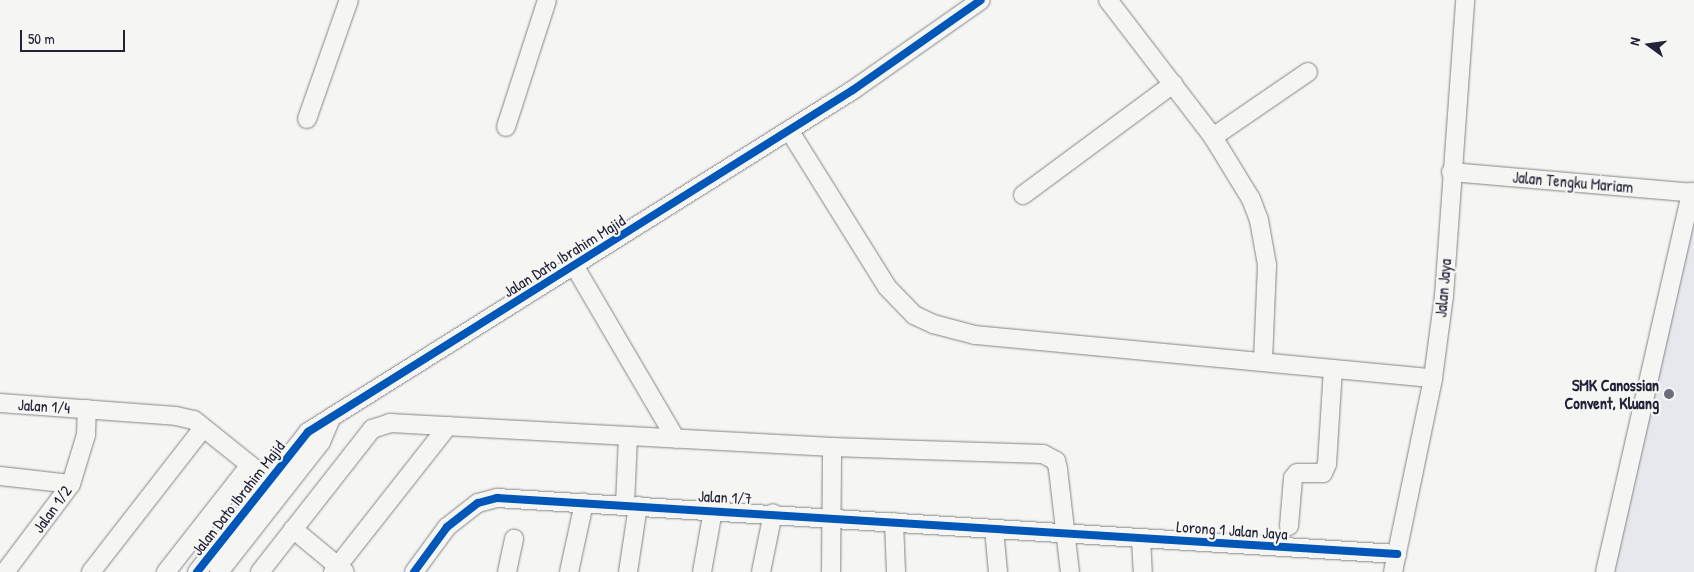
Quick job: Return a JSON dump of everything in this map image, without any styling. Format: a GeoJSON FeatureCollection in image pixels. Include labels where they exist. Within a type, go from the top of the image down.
{"type":"FeatureCollection","features":[{"type":"Feature","properties":{"kind":"street"},"geometry":{"type":"LineString","coordinates":[[307,119],[350,0]]}},
{"type":"Feature","properties":{"kind":"street"},"geometry":{"type":"LineString","coordinates":[[506,128],[547,0]]}},
{"type":"Feature","properties":{"kind":"street","name":"Jalan Dato Ibrahim Majid"},"geometry":{"type":"LineString","coordinates":[[197,572],[308,432],[330,421],[854,90],[981,0]]}},
{"type":"Feature","properties":{"kind":"street"},"geometry":{"type":"LineString","coordinates":[[1108,0],[1213,137],[1239,177],[1259,220],[1267,265],[1263,362]]}},
{"type":"Feature","properties":{"kind":"street","name":"Jalan Jaya"},"geometry":{"type":"LineString","coordinates":[[1393,572],[1433,378],[1444,296],[1451,172],[1465,0]]}},
{"type":"Feature","properties":{"kind":"street"},"geometry":{"type":"LineString","coordinates":[[1213,137],[1308,72]]}},
{"type":"Feature","properties":{"kind":"street"},"geometry":{"type":"LineString","coordinates":[[1023,195],[1173,84]]}},
{"type":"Feature","properties":{"kind":"street"},"geometry":{"type":"LineString","coordinates":[[789,130],[886,287],[914,315],[933,324],[976,335],[1433,378]]}},
{"type":"Feature","properties":{"kind":"street","name":"Jalan Tengku Mariam"},"geometry":{"type":"LineString","coordinates":[[1451,172],[1692,192]]}},
{"type":"Feature","properties":{"kind":"street"},"geometry":{"type":"LineString","coordinates":[[1605,572],[1692,192]]}},
{"type":"Feature","properties":{"kind":"street"},"geometry":{"type":"LineString","coordinates":[[575,267],[676,439]]}},
{"type":"Feature","properties":{"kind":"street"},"geometry":{"type":"LineString","coordinates":[[1289,526],[1294,478],[1297,473],[1323,473],[1326,464],[1333,369]]}},
{"type":"Feature","properties":{"kind":"street","name":"Jalan 1/4"},"geometry":{"type":"LineString","coordinates":[[0,403],[87,408],[176,416],[194,420],[269,480]]}},
{"type":"Feature","properties":{"kind":"street","name":"Jalan 1/2"},"geometry":{"type":"LineString","coordinates":[[9,571],[71,484],[86,435],[87,408]]}},
{"type":"Feature","properties":{"kind":"street","name":"Jalan Dato Ibrahim Majid"},"geometry":{"type":"LineString","coordinates":[[219,572],[321,442],[330,421]]}},
{"type":"Feature","properties":{"kind":"street"},"geometry":{"type":"LineString","coordinates":[[260,572],[372,429],[381,425],[448,426],[832,447],[1052,456],[1058,469],[1070,572]]}},
{"type":"Feature","properties":{"kind":"street"},"geometry":{"type":"LineString","coordinates":[[293,529],[339,570],[448,426]]}},
{"type":"Feature","properties":{"kind":"street"},"geometry":{"type":"LineString","coordinates":[[91,572],[203,428]]}},
{"type":"Feature","properties":{"kind":"street"},"geometry":{"type":"LineString","coordinates":[[628,436],[632,506],[628,572]]}},
{"type":"Feature","properties":{"kind":"street"},"geometry":{"type":"LineString","coordinates":[[830,572],[832,447]]}},
{"type":"Feature","properties":{"kind":"street"},"geometry":{"type":"LineString","coordinates":[[166,572],[250,464]]}},
{"type":"Feature","properties":{"kind":"street"},"geometry":{"type":"LineString","coordinates":[[2,479],[71,484]]}},
{"type":"Feature","properties":{"kind":"street","name":"Jalan 1/7"},"geometry":{"type":"LineString","coordinates":[[414,572],[448,526],[478,503],[497,498],[773,513],[994,529],[1065,531]]}},
{"type":"Feature","properties":{"kind":"street"},"geometry":{"type":"LineString","coordinates":[[569,572],[584,503]]}},
{"type":"Feature","properties":{"kind":"street"},"geometry":{"type":"LineString","coordinates":[[702,572],[713,510]]}},
{"type":"Feature","properties":{"kind":"street"},"geometry":{"type":"LineString","coordinates":[[761,572],[773,513]]}},
{"type":"Feature","properties":{"kind":"street"},"geometry":{"type":"LineString","coordinates":[[894,522],[901,571]]}},
{"type":"Feature","properties":{"kind":"street"},"geometry":{"type":"LineString","coordinates":[[994,529],[998,572]]}},
{"type":"Feature","properties":{"kind":"street","name":"Lorong 1 Jalan Jaya"},"geometry":{"type":"LineString","coordinates":[[1065,531],[1141,538],[1396,554]]}},
{"type":"Feature","properties":{"kind":"street"},"geometry":{"type":"LineString","coordinates":[[1141,538],[1143,572]]}},
{"type":"Feature","properties":{"kind":"street"},"geometry":{"type":"LineString","coordinates":[[507,572],[514,539]]}},
{"type":"Feature","properties":{"kind":"shaded area","name":"SMK Canossian Convent, Kluang"},"geometry":{"type":"Polygon","coordinates":[[[1694,217],[1694,572],[1602,572],[1694,217]]]}},
{"type":"Feature","properties":{"kind":"cycle path"},"geometry":{"type":"LineString","coordinates":[[197,572],[308,432],[853,90],[981,0]]}},
{"type":"Feature","properties":{"kind":"cycle path"},"geometry":{"type":"LineString","coordinates":[[414,572],[447,527],[478,503],[497,498],[1397,554]]}},
{"type":"Feature","properties":{"kind":"place","name":"SMK Canossian Convent, Kluang"},"geometry":{"type":"Point","coordinates":[1669,394]}}]}
